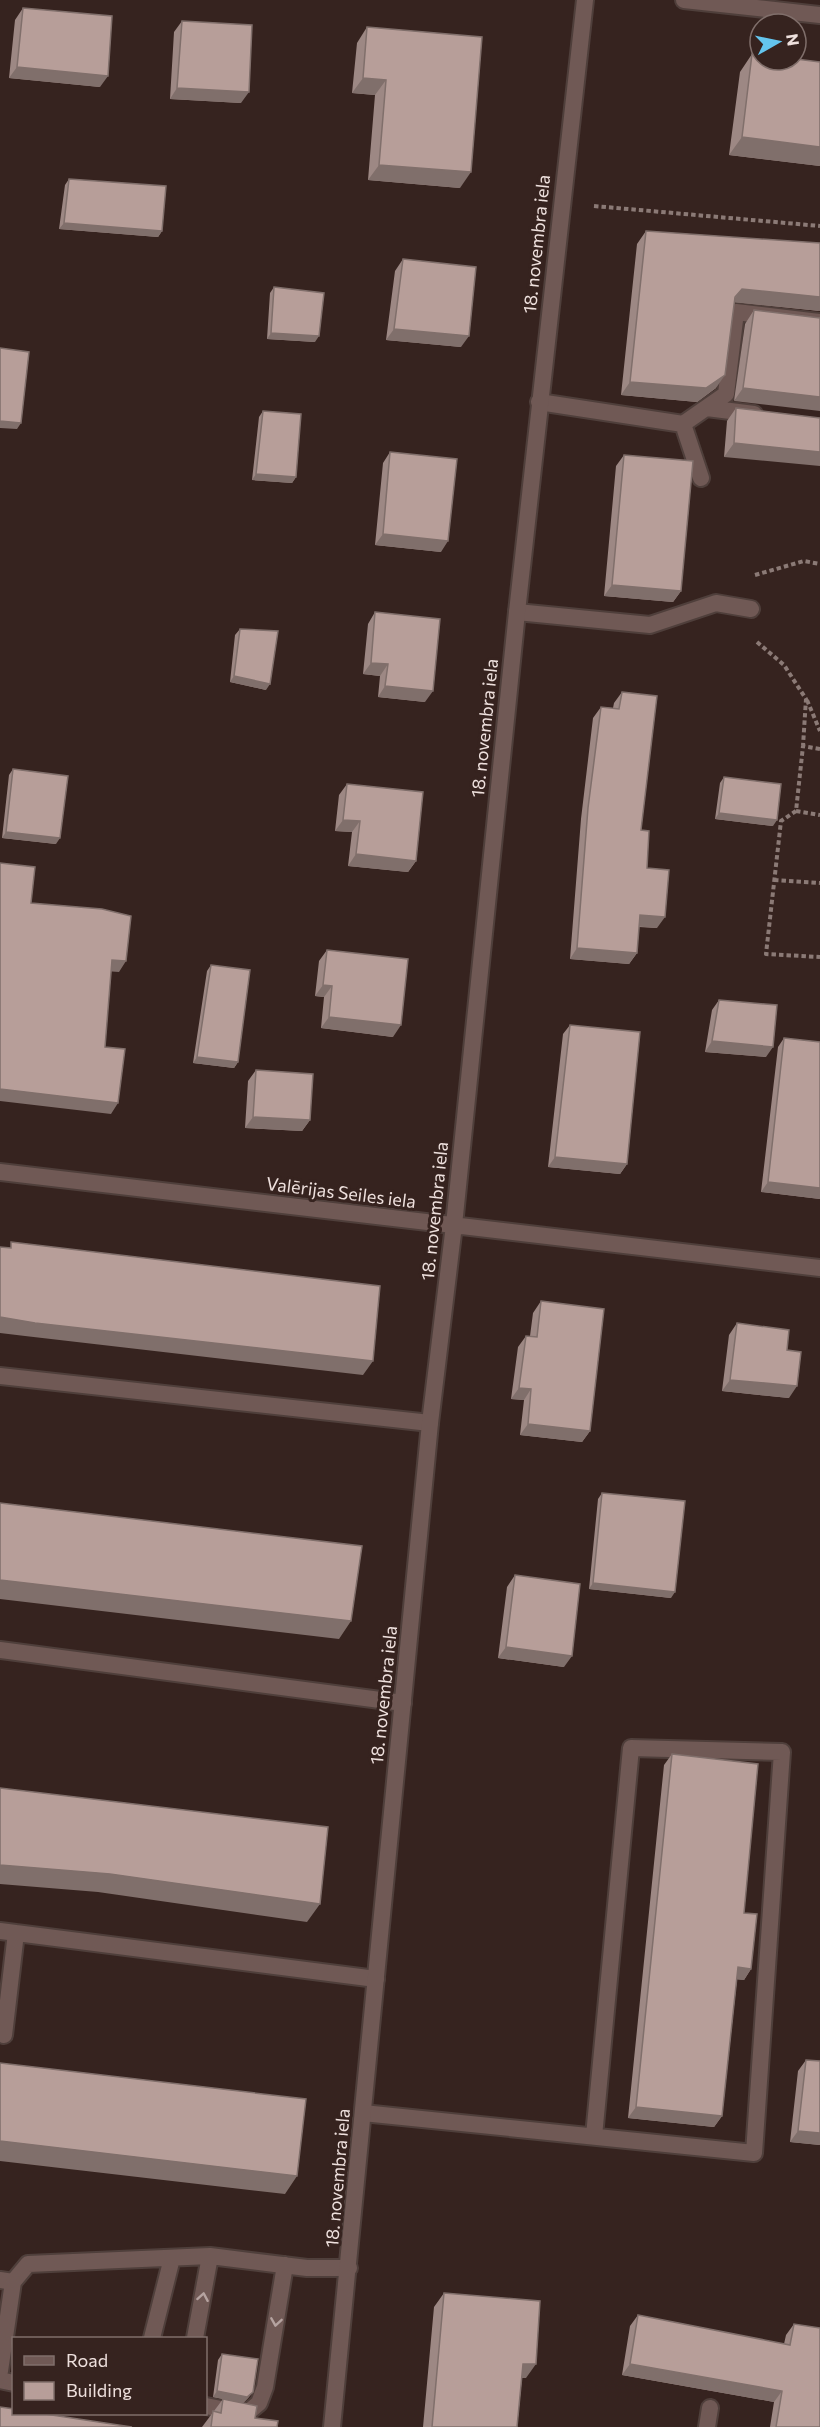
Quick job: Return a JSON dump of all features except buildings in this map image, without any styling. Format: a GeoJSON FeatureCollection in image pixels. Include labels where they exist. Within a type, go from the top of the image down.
{"type":"FeatureCollection","features":[{"type":"Feature","properties":{"kind":"street","name":"18. novembra iela"},"geometry":{"type":"LineString","coordinates":[[332,2427],[430,1423],[454,1225],[517,612],[585,0]]}},
{"type":"Feature","properties":{"kind":"street"},"geometry":{"type":"LineString","coordinates":[[684,0],[820,15]]}},
{"type":"Feature","properties":{"kind":"street"},"geometry":{"type":"LineString","coordinates":[[540,402],[683,424],[726,394],[735,312],[820,322]]}},
{"type":"Feature","properties":{"kind":"street"},"geometry":{"type":"LineString","coordinates":[[707,408],[775,416]]}},
{"type":"Feature","properties":{"kind":"street"},"geometry":{"type":"LineString","coordinates":[[683,424],[701,478]]}},
{"type":"Feature","properties":{"kind":"street"},"geometry":{"type":"LineString","coordinates":[[517,612],[650,625],[716,603],[751,609]]}},
{"type":"Feature","properties":{"kind":"street","name":"Valērijas Seiles iela"},"geometry":{"type":"LineString","coordinates":[[0,1172],[820,1268]]}},
{"type":"Feature","properties":{"kind":"street"},"geometry":{"type":"LineString","coordinates":[[0,1376],[430,1423]]}},
{"type":"Feature","properties":{"kind":"street"},"geometry":{"type":"LineString","coordinates":[[0,1650],[403,1703]]}},
{"type":"Feature","properties":{"kind":"street"},"geometry":{"type":"LineString","coordinates":[[363,2113],[754,2152],[782,1752],[632,1748],[594,2136]]}},
{"type":"Feature","properties":{"kind":"street"},"geometry":{"type":"LineString","coordinates":[[4,2034],[8,1932],[376,1979]]}},
{"type":"Feature","properties":{"kind":"street"},"geometry":{"type":"LineString","coordinates":[[0,2371],[7,2281],[28,2265],[210,2256],[285,2265],[349,2268]]}},
{"type":"Feature","properties":{"kind":"street"},"geometry":{"type":"LineString","coordinates":[[195,2337],[210,2256]]}},
{"type":"Feature","properties":{"kind":"street"},"geometry":{"type":"LineString","coordinates":[[152,2337],[172,2258]]}},
{"type":"Feature","properties":{"kind":"street"},"geometry":{"type":"LineString","coordinates":[[207,2406],[246,2414],[259,2403],[265,2388],[285,2265]]}},
{"type":"Feature","properties":{"kind":"street"},"geometry":{"type":"LineString","coordinates":[[707,2427],[710,2408]]}},
{"type":"Feature","properties":{"kind":"path"},"geometry":{"type":"LineString","coordinates":[[561,203],[820,226]]}},
{"type":"Feature","properties":{"kind":"path"},"geometry":{"type":"LineString","coordinates":[[753,576],[804,561],[820,564]]}},
{"type":"Feature","properties":{"kind":"path"},"geometry":{"type":"LineString","coordinates":[[750,636],[784,665],[806,699],[820,731]]}},
{"type":"Feature","properties":{"kind":"path"},"geometry":{"type":"LineString","coordinates":[[796,811],[806,699]]}},
{"type":"Feature","properties":{"kind":"path"},"geometry":{"type":"LineString","coordinates":[[803,746],[820,749]]}},
{"type":"Feature","properties":{"kind":"path"},"geometry":{"type":"LineString","coordinates":[[820,815],[796,811],[781,821],[766,954],[820,957]]}},
{"type":"Feature","properties":{"kind":"path"},"geometry":{"type":"LineString","coordinates":[[774,880],[820,883]]}}]}
